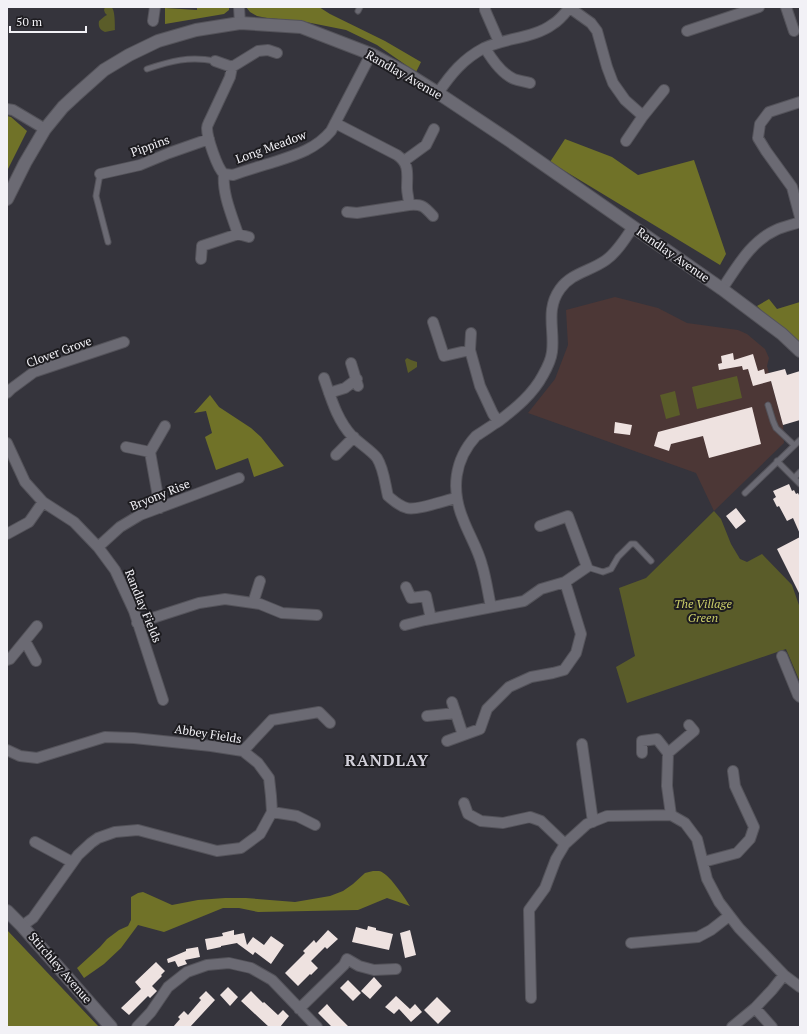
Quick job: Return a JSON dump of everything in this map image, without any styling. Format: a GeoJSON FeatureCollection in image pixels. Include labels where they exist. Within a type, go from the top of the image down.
{"type":"FeatureCollection","features":[{"type":"Feature","properties":{"kind":"street"},"geometry":{"type":"LineString","coordinates":[[154,21],[155,7]]}},
{"type":"Feature","properties":{"kind":"street"},"geometry":{"type":"LineString","coordinates":[[239,7],[240,22]]}},
{"type":"Feature","properties":{"kind":"street"},"geometry":{"type":"LineString","coordinates":[[485,7],[499,42]]}},
{"type":"Feature","properties":{"kind":"street"},"geometry":{"type":"LineString","coordinates":[[438,93],[456,68],[469,57],[484,48],[499,42],[534,33],[553,25],[570,7],[591,23],[597,31],[613,83],[625,100],[643,116]]}},
{"type":"Feature","properties":{"kind":"street"},"geometry":{"type":"LineString","coordinates":[[687,31],[759,7]]}},
{"type":"Feature","properties":{"kind":"street"},"geometry":{"type":"LineString","coordinates":[[786,7],[794,31]]}},
{"type":"Feature","properties":{"kind":"street","name":"Randlay Avenue"},"geometry":{"type":"LineString","coordinates":[[7,199],[25,163],[46,129],[64,107],[104,70],[158,41],[196,30],[240,22],[301,27],[371,54],[438,93],[552,170],[722,289],[782,334],[800,351]]}},
{"type":"Feature","properties":{"kind":"street"},"geometry":{"type":"LineString","coordinates":[[484,48],[492,60],[512,78],[530,83]]}},
{"type":"Feature","properties":{"kind":"street"},"geometry":{"type":"LineString","coordinates":[[238,234],[225,192],[223,180],[224,174],[218,167],[209,139],[207,129],[208,122],[224,90],[232,67],[258,51],[268,50],[277,53]]}},
{"type":"Feature","properties":{"kind":"street","name":"Long Meadow"},"geometry":{"type":"LineString","coordinates":[[224,174],[233,175],[300,154],[318,144],[331,131],[371,54]]}},
{"type":"Feature","properties":{"kind":"street"},"geometry":{"type":"LineString","coordinates":[[215,62],[232,67]]}},
{"type":"Feature","properties":{"kind":"street"},"geometry":{"type":"LineString","coordinates":[[626,141],[643,116],[664,90]]}},
{"type":"Feature","properties":{"kind":"street"},"geometry":{"type":"LineString","coordinates":[[800,102],[769,112],[760,124],[758,138],[792,187],[800,217]]}},
{"type":"Feature","properties":{"kind":"street"},"geometry":{"type":"LineString","coordinates":[[7,109],[13,110],[46,129]]}},
{"type":"Feature","properties":{"kind":"street"},"geometry":{"type":"LineString","coordinates":[[335,123],[397,155],[404,161],[408,176],[407,188],[409,204]]}},
{"type":"Feature","properties":{"kind":"street"},"geometry":{"type":"LineString","coordinates":[[404,161],[426,145],[434,129]]}},
{"type":"Feature","properties":{"kind":"street","name":"Pippins"},"geometry":{"type":"LineString","coordinates":[[100,174],[140,165],[168,153],[209,139]]}},
{"type":"Feature","properties":{"kind":"street"},"geometry":{"type":"LineString","coordinates":[[347,212],[357,213],[409,204],[419,204],[433,216]]}},
{"type":"Feature","properties":{"kind":"street"},"geometry":{"type":"LineString","coordinates":[[722,289],[742,259],[760,240],[776,230],[800,222]]}},
{"type":"Feature","properties":{"kind":"street"},"geometry":{"type":"LineString","coordinates":[[491,607],[482,564],[462,519],[456,498],[455,479],[459,465],[464,453],[476,436],[498,422],[519,405],[540,380],[548,365],[552,352],[552,308],[554,299],[560,289],[575,275],[595,267],[606,260],[620,245],[633,227]]}},
{"type":"Feature","properties":{"kind":"street"},"geometry":{"type":"LineString","coordinates":[[201,259],[202,246],[238,234],[249,237]]}},
{"type":"Feature","properties":{"kind":"street"},"geometry":{"type":"LineString","coordinates":[[434,322],[444,356],[470,350]]}},
{"type":"Feature","properties":{"kind":"street"},"geometry":{"type":"LineString","coordinates":[[471,333],[470,350],[480,386],[498,422]]}},
{"type":"Feature","properties":{"kind":"street","name":"Clover Grove"},"geometry":{"type":"LineString","coordinates":[[7,393],[34,372],[124,342]]}},
{"type":"Feature","properties":{"kind":"street"},"geometry":{"type":"LineString","coordinates":[[329,393],[358,383],[352,363]]}},
{"type":"Feature","properties":{"kind":"street"},"geometry":{"type":"LineString","coordinates":[[324,378],[339,418],[346,429],[377,458],[383,473],[388,496],[400,505],[409,509],[456,498]]}},
{"type":"Feature","properties":{"kind":"street"},"geometry":{"type":"LineString","coordinates":[[160,508],[150,452],[165,426]]}},
{"type":"Feature","properties":{"kind":"street"},"geometry":{"type":"LineString","coordinates":[[336,454],[354,437]]}},
{"type":"Feature","properties":{"kind":"street","name":"Randlay Fields"},"geometry":{"type":"LineString","coordinates":[[7,443],[25,482],[43,502],[74,522],[98,547],[115,570],[134,611],[164,700]]}},
{"type":"Feature","properties":{"kind":"street"},"geometry":{"type":"LineString","coordinates":[[126,447],[150,452]]}},
{"type":"Feature","properties":{"kind":"street","name":"Bryony Rise"},"geometry":{"type":"LineString","coordinates":[[98,547],[120,527],[140,515],[239,478]]}},
{"type":"Feature","properties":{"kind":"street"},"geometry":{"type":"LineString","coordinates":[[7,534],[29,522],[43,502]]}},
{"type":"Feature","properties":{"kind":"street"},"geometry":{"type":"LineString","coordinates":[[405,625],[524,601],[541,589],[565,582],[587,567],[568,516],[540,526]]}},
{"type":"Feature","properties":{"kind":"street"},"geometry":{"type":"LineString","coordinates":[[253,603],[260,581]]}},
{"type":"Feature","properties":{"kind":"street"},"geometry":{"type":"LineString","coordinates":[[447,741],[480,729],[487,709],[509,687],[531,677],[564,670],[576,653],[581,634],[565,582]]}},
{"type":"Feature","properties":{"kind":"street"},"geometry":{"type":"LineString","coordinates":[[406,588],[411,598],[426,596],[431,619]]}},
{"type":"Feature","properties":{"kind":"street"},"geometry":{"type":"LineString","coordinates":[[138,623],[200,603],[225,599],[260,604],[282,613],[317,615]]}},
{"type":"Feature","properties":{"kind":"street"},"geometry":{"type":"LineString","coordinates":[[7,660],[10,659],[37,626]]}},
{"type":"Feature","properties":{"kind":"street"},"geometry":{"type":"LineString","coordinates":[[25,641],[36,661]]}},
{"type":"Feature","properties":{"kind":"street"},"geometry":{"type":"LineString","coordinates":[[782,656],[800,697]]}},
{"type":"Feature","properties":{"kind":"street"},"geometry":{"type":"LineString","coordinates":[[452,702],[463,735]]}},
{"type":"Feature","properties":{"kind":"street"},"geometry":{"type":"LineString","coordinates":[[243,751],[272,720],[319,712],[330,723]]}},
{"type":"Feature","properties":{"kind":"street"},"geometry":{"type":"LineString","coordinates":[[426,716],[456,713]]}},
{"type":"Feature","properties":{"kind":"street"},"geometry":{"type":"LineString","coordinates":[[668,753],[694,731],[689,725]]}},
{"type":"Feature","properties":{"kind":"street","name":"Abbey Fields"},"geometry":{"type":"LineString","coordinates":[[7,750],[20,756],[37,758],[105,737],[134,738],[243,751],[258,763],[269,778],[272,812]]}},
{"type":"Feature","properties":{"kind":"street"},"geometry":{"type":"LineString","coordinates":[[642,753],[642,742],[657,738],[668,753],[667,786],[671,815]]}},
{"type":"Feature","properties":{"kind":"street"},"geometry":{"type":"LineString","coordinates":[[582,744],[593,822]]}},
{"type":"Feature","properties":{"kind":"street"},"geometry":{"type":"LineString","coordinates":[[703,862],[737,854],[750,839],[754,827],[735,786],[732,771]]}},
{"type":"Feature","properties":{"kind":"street"},"geometry":{"type":"LineString","coordinates":[[464,803],[468,814],[481,821],[503,823],[530,817],[541,821],[565,844]]}},
{"type":"Feature","properties":{"kind":"street"},"geometry":{"type":"LineString","coordinates":[[22,926],[33,918],[78,854],[98,838],[115,832],[138,830],[217,851],[241,848],[260,834],[272,812],[297,816],[314,825]]}},
{"type":"Feature","properties":{"kind":"street"},"geometry":{"type":"LineString","coordinates":[[531,998],[529,910],[545,888],[556,859],[565,844],[587,824],[607,816],[671,815],[685,823],[697,839],[707,879],[719,902],[739,928],[784,975],[800,987]]}},
{"type":"Feature","properties":{"kind":"street"},"geometry":{"type":"LineString","coordinates":[[35,842],[72,862]]}},
{"type":"Feature","properties":{"kind":"street","name":"Stirchley Avenue"},"geometry":{"type":"LineString","coordinates":[[7,911],[111,1027]]}},
{"type":"Feature","properties":{"kind":"street"},"geometry":{"type":"LineString","coordinates":[[631,942],[698,937],[711,930],[729,916]]}},
{"type":"Feature","properties":{"kind":"street"},"geometry":{"type":"LineString","coordinates":[[300,1009],[344,965],[347,959],[360,966],[374,970],[396,969]]}},
{"type":"Feature","properties":{"kind":"street"},"geometry":{"type":"LineString","coordinates":[[137,1027],[151,1012],[168,987],[187,972],[207,965],[229,963],[251,968],[272,980],[317,1027]]}},
{"type":"Feature","properties":{"kind":"street"},"geometry":{"type":"LineString","coordinates":[[732,1027],[755,1008],[784,975]]}},
{"type":"Feature","properties":{"kind":"street"},"geometry":{"type":"LineString","coordinates":[[755,1008],[772,1027]]}},
{"type":"Feature","properties":{"kind":"lane"},"geometry":{"type":"LineString","coordinates":[[147,70],[176,60],[195,59],[215,62]]}},
{"type":"Feature","properties":{"kind":"lane"},"geometry":{"type":"LineString","coordinates":[[100,174],[96,196],[108,242]]}},
{"type":"Feature","properties":{"kind":"lane"},"geometry":{"type":"LineString","coordinates":[[768,405],[776,428],[794,445]]}},
{"type":"Feature","properties":{"kind":"lane"},"geometry":{"type":"LineString","coordinates":[[745,493],[800,440]]}},
{"type":"Feature","properties":{"kind":"lane"},"geometry":{"type":"LineString","coordinates":[[777,461],[800,484]]}},
{"type":"Feature","properties":{"kind":"lane"},"geometry":{"type":"LineString","coordinates":[[794,478],[800,472]]}},
{"type":"Feature","properties":{"kind":"lane"},"geometry":{"type":"LineString","coordinates":[[758,480],[764,486]]}},
{"type":"Feature","properties":{"kind":"lane"},"geometry":{"type":"LineString","coordinates":[[587,567],[603,572],[611,570],[618,557],[631,544],[635,544],[651,561]]}},
{"type":"Feature","properties":{"kind":"shaded area"},"geometry":{"type":"Polygon","coordinates":[[[197,7],[229,7],[229,10],[224,14],[165,24],[165,8],[197,10],[197,7]]]}},
{"type":"Feature","properties":{"kind":"shaded area"},"geometry":{"type":"Polygon","coordinates":[[[246,7],[319,7],[385,41],[421,62],[416,72],[377,45],[346,30],[301,21],[257,16],[250,12],[246,7]]]}},
{"type":"Feature","properties":{"kind":"shaded area"},"geometry":{"type":"Polygon","coordinates":[[[7,116],[11,117],[27,131],[7,171],[7,116]]]}},
{"type":"Feature","properties":{"kind":"shaded area"},"geometry":{"type":"Polygon","coordinates":[[[565,139],[612,157],[638,175],[694,160],[726,254],[720,265],[550,162],[565,139]]]}},
{"type":"Feature","properties":{"kind":"shaded area"},"geometry":{"type":"Polygon","coordinates":[[[615,297],[658,308],[687,323],[738,330],[747,334],[765,349],[769,358],[767,366],[783,425],[784,443],[714,511],[696,473],[528,413],[555,379],[568,345],[566,310],[615,297]]]}},
{"type":"Feature","properties":{"kind":"shaded area"},"geometry":{"type":"Polygon","coordinates":[[[769,299],[777,309],[800,302],[800,347],[757,306],[769,299]]]}},
{"type":"Feature","properties":{"kind":"shaded area"},"geometry":{"type":"Polygon","coordinates":[[[210,395],[219,407],[251,428],[261,437],[284,466],[254,477],[248,458],[216,470],[205,437],[212,433],[206,411],[194,413],[210,395]]]}},
{"type":"Feature","properties":{"kind":"shaded area"},"geometry":{"type":"Polygon","coordinates":[[[379,871],[387,876],[410,906],[387,898],[358,910],[258,912],[239,908],[223,908],[164,932],[138,925],[121,948],[104,964],[84,978],[77,968],[107,939],[119,930],[128,926],[131,920],[131,897],[138,893],[143,892],[172,905],[198,900],[225,898],[295,902],[330,896],[343,891],[365,873],[379,871]]]}},
{"type":"Feature","properties":{"kind":"shaded area"},"geometry":{"type":"Polygon","coordinates":[[[7,930],[99,1027],[7,1027],[7,930]]]}},
{"type":"Feature","properties":{"kind":"green space"},"geometry":{"type":"Polygon","coordinates":[[[105,7],[111,7],[113,9],[115,30],[105,32],[100,28],[99,21],[107,15],[104,10],[105,7]]]}},
{"type":"Feature","properties":{"kind":"green space"},"geometry":{"type":"Polygon","coordinates":[[[407,358],[417,362],[417,367],[408,373],[405,360],[407,358]]]}},
{"type":"Feature","properties":{"kind":"green space"},"geometry":{"type":"Polygon","coordinates":[[[737,376],[742,398],[697,409],[692,387],[737,376]]]}},
{"type":"Feature","properties":{"kind":"green space"},"geometry":{"type":"Polygon","coordinates":[[[675,391],[680,415],[666,419],[660,395],[675,391]]]}},
{"type":"Feature","properties":{"kind":"green space","name":"The Village Green"},"geometry":{"type":"Polygon","coordinates":[[[714,511],[721,519],[731,544],[740,559],[747,562],[762,554],[792,585],[800,608],[800,682],[786,649],[627,703],[616,667],[635,656],[619,588],[646,578],[714,511]]]}},
{"type":"Feature","properties":{"kind":"building"},"geometry":{"type":"Polygon","coordinates":[[[733,353],[734,360],[753,354],[758,371],[764,369],[765,374],[785,369],[787,375],[800,371],[800,420],[783,425],[771,381],[753,386],[748,369],[743,370],[742,366],[719,370],[718,364],[722,363],[721,356],[733,353]]]}},
{"type":"Feature","properties":{"kind":"building"},"geometry":{"type":"Polygon","coordinates":[[[752,407],[761,444],[709,458],[703,436],[671,444],[669,451],[654,446],[658,432],[752,407]]]}},
{"type":"Feature","properties":{"kind":"building"},"geometry":{"type":"Polygon","coordinates":[[[615,422],[632,425],[630,435],[614,433],[615,422]]]}},
{"type":"Feature","properties":{"kind":"building"},"geometry":{"type":"Polygon","coordinates":[[[789,484],[792,491],[794,490],[796,494],[798,493],[800,497],[800,534],[793,518],[787,521],[779,506],[777,507],[773,499],[776,497],[773,491],[789,484]]]}},
{"type":"Feature","properties":{"kind":"building"},"geometry":{"type":"Polygon","coordinates":[[[736,508],[746,521],[736,529],[726,516],[736,508]]]}},
{"type":"Feature","properties":{"kind":"building"},"geometry":{"type":"Polygon","coordinates":[[[800,537],[800,595],[777,549],[800,537]]]}},
{"type":"Feature","properties":{"kind":"building"},"geometry":{"type":"Polygon","coordinates":[[[368,926],[376,928],[376,930],[393,934],[389,950],[352,942],[356,927],[367,930],[368,926]]]}},
{"type":"Feature","properties":{"kind":"building"},"geometry":{"type":"Polygon","coordinates":[[[234,930],[234,935],[244,933],[247,945],[253,937],[264,945],[271,936],[284,945],[271,964],[255,952],[253,955],[237,943],[207,950],[205,939],[223,936],[222,933],[234,930]]]}},
{"type":"Feature","properties":{"kind":"building"},"geometry":{"type":"Polygon","coordinates":[[[328,930],[338,939],[327,949],[325,947],[311,961],[318,968],[298,986],[285,973],[305,953],[303,951],[314,940],[316,943],[328,930]]]}},
{"type":"Feature","properties":{"kind":"building"},"geometry":{"type":"Polygon","coordinates":[[[410,930],[416,955],[405,958],[400,933],[410,930]]]}},
{"type":"Feature","properties":{"kind":"building"},"geometry":{"type":"Polygon","coordinates":[[[198,947],[200,957],[185,960],[187,964],[178,967],[175,961],[168,963],[167,959],[186,951],[186,949],[198,947]]]}},
{"type":"Feature","properties":{"kind":"building"},"geometry":{"type":"Polygon","coordinates":[[[156,962],[165,971],[152,986],[157,991],[150,998],[148,996],[129,1015],[121,1008],[141,989],[135,982],[156,962]]]}},
{"type":"Feature","properties":{"kind":"building"},"geometry":{"type":"Polygon","coordinates":[[[374,977],[382,986],[370,999],[361,991],[374,977]]]}},
{"type":"Feature","properties":{"kind":"building"},"geometry":{"type":"Polygon","coordinates":[[[348,980],[361,993],[353,1001],[340,988],[348,980]]]}},
{"type":"Feature","properties":{"kind":"building"},"geometry":{"type":"Polygon","coordinates":[[[228,987],[238,997],[230,1006],[220,995],[228,987]]]}},
{"type":"Feature","properties":{"kind":"building"},"geometry":{"type":"Polygon","coordinates":[[[206,991],[215,1000],[190,1027],[173,1027],[180,1019],[178,1017],[184,1011],[188,1015],[201,1000],[199,998],[206,991]]]}},
{"type":"Feature","properties":{"kind":"building"},"geometry":{"type":"Polygon","coordinates":[[[251,991],[278,1015],[283,1010],[289,1016],[280,1027],[269,1027],[241,1001],[251,991]]]}},
{"type":"Feature","properties":{"kind":"building"},"geometry":{"type":"Polygon","coordinates":[[[396,996],[410,1009],[415,1004],[422,1012],[411,1022],[399,1009],[394,1014],[385,1007],[396,996]]]}},
{"type":"Feature","properties":{"kind":"building"},"geometry":{"type":"Polygon","coordinates":[[[437,997],[451,1011],[438,1024],[424,1010],[437,997]]]}},
{"type":"Feature","properties":{"kind":"building"},"geometry":{"type":"Polygon","coordinates":[[[327,1004],[349,1027],[332,1027],[318,1013],[327,1004]]]}},
{"type":"Feature","properties":{"kind":"district","name":"RANDLAY"},"geometry":{"type":"Point","coordinates":[387,760]}}]}
